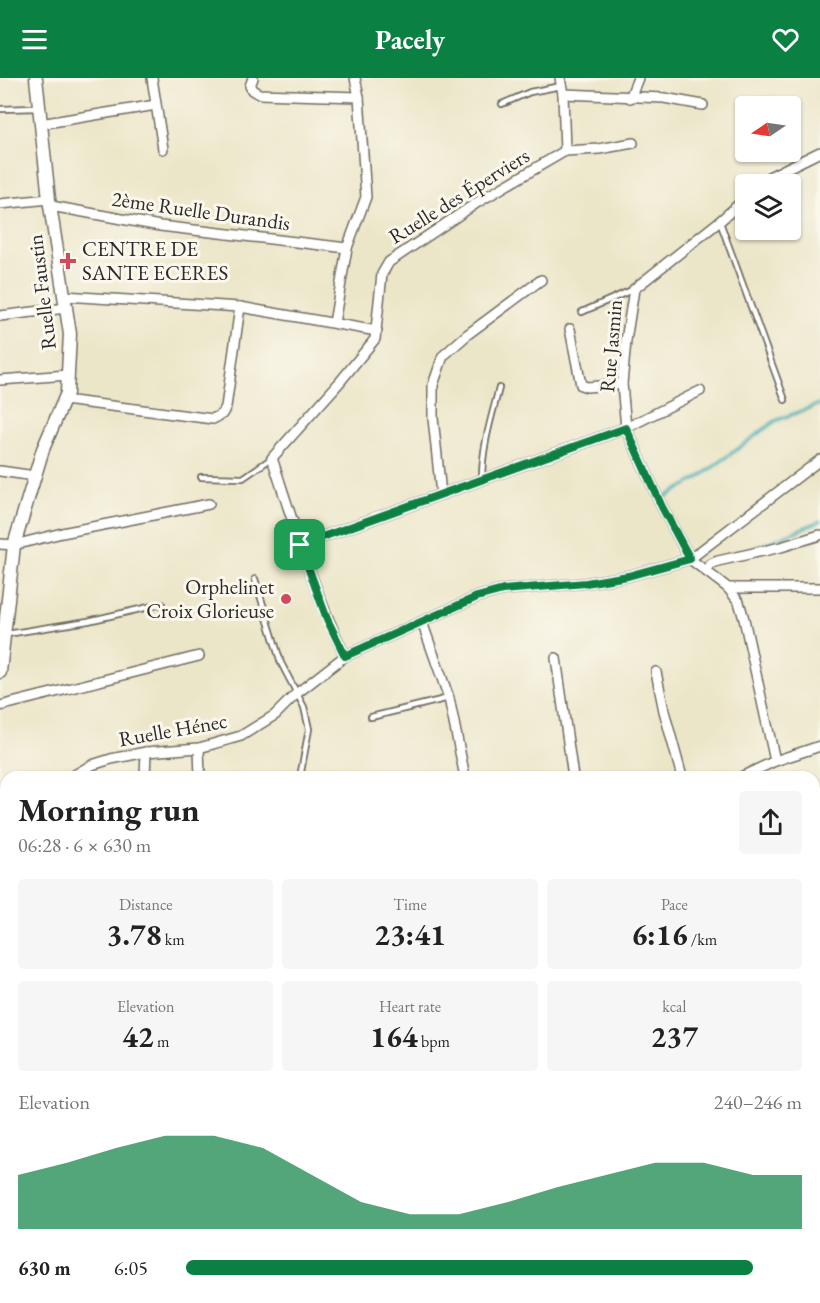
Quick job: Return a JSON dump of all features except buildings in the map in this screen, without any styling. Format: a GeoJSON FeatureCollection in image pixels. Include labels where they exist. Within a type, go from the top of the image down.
{"type":"FeatureCollection","features":[{"type":"Feature","properties":{"kind":"street","name":"Ruelle Faustin"},"geometry":{"type":"LineString","coordinates":[[0,672],[14,545],[43,449],[67,393],[69,334],[50,202],[36,78]]}},
{"type":"Feature","properties":{"kind":"street"},"geometry":{"type":"LineString","coordinates":[[152,78],[163,149]]}},
{"type":"Feature","properties":{"kind":"street"},"geometry":{"type":"LineString","coordinates":[[253,78],[250,86],[259,94],[360,97]]}},
{"type":"Feature","properties":{"kind":"street"},"geometry":{"type":"LineString","coordinates":[[334,323],[347,248],[366,197],[360,97],[355,78]]}},
{"type":"Feature","properties":{"kind":"street"},"geometry":{"type":"LineString","coordinates":[[630,98],[638,78]]}},
{"type":"Feature","properties":{"kind":"street"},"geometry":{"type":"LineString","coordinates":[[565,151],[561,86],[630,98],[664,98],[703,105]]}},
{"type":"Feature","properties":{"kind":"street"},"geometry":{"type":"LineString","coordinates":[[40,124],[156,105]]}},
{"type":"Feature","properties":{"kind":"street","name":"Ruelle des Éperviers"},"geometry":{"type":"LineString","coordinates":[[272,458],[375,339],[382,274],[389,262],[478,202],[565,151],[599,149],[633,143]]}},
{"type":"Feature","properties":{"kind":"street"},"geometry":{"type":"LineString","coordinates":[[775,174],[820,152]]}},
{"type":"Feature","properties":{"kind":"street","name":"2ème Ruelle Durandis"},"geometry":{"type":"LineString","coordinates":[[0,204],[50,202],[160,226],[347,248]]}},
{"type":"Feature","properties":{"kind":"street","name":"Rue Jasmin"},"geometry":{"type":"LineString","coordinates":[[735,208],[634,289],[622,384],[626,428],[662,507],[690,559],[728,588],[738,602],[744,619],[775,761]]}},
{"type":"Feature","properties":{"kind":"street"},"geometry":{"type":"LineString","coordinates":[[441,494],[433,418],[433,386],[443,356],[468,334],[541,280]]}},
{"type":"Feature","properties":{"kind":"street"},"geometry":{"type":"LineString","coordinates":[[0,316],[65,302],[240,308],[377,331]]}},
{"type":"Feature","properties":{"kind":"street"},"geometry":{"type":"LineString","coordinates":[[64,400],[213,419],[222,414],[226,406],[240,308]]}},
{"type":"Feature","properties":{"kind":"street"},"geometry":{"type":"LineString","coordinates":[[570,329],[581,385],[587,387],[622,384]]}},
{"type":"Feature","properties":{"kind":"street"},"geometry":{"type":"LineString","coordinates":[[0,380],[68,375]]}},
{"type":"Feature","properties":{"kind":"street"},"geometry":{"type":"LineString","coordinates":[[300,545],[626,428],[700,391]]}},
{"type":"Feature","properties":{"kind":"street"},"geometry":{"type":"LineString","coordinates":[[272,458],[327,619],[345,656]]}},
{"type":"Feature","properties":{"kind":"street","name":"Ruelle Hénec"},"geometry":{"type":"LineString","coordinates":[[82,771],[92,765],[146,752],[199,748],[241,736],[275,715],[296,694],[345,656],[477,597],[503,590],[586,583],[628,576],[690,559],[820,460]]}},
{"type":"Feature","properties":{"kind":"street"},"geometry":{"type":"LineString","coordinates":[[0,471],[35,476]]}},
{"type":"Feature","properties":{"kind":"street"},"geometry":{"type":"LineString","coordinates":[[0,544],[14,545],[62,533],[208,504]]}},
{"type":"Feature","properties":{"kind":"street"},"geometry":{"type":"LineString","coordinates":[[706,571],[711,564],[718,561],[781,547],[820,535]]}},
{"type":"Feature","properties":{"kind":"street"},"geometry":{"type":"LineString","coordinates":[[728,588],[820,588]]}},
{"type":"Feature","properties":{"kind":"street"},"geometry":{"type":"LineString","coordinates":[[422,622],[449,698],[464,771]]}},
{"type":"Feature","properties":{"kind":"street"},"geometry":{"type":"LineString","coordinates":[[0,706],[199,656]]}},
{"type":"Feature","properties":{"kind":"street"},"geometry":{"type":"LineString","coordinates":[[556,658],[572,771]]}},
{"type":"Feature","properties":{"kind":"street"},"geometry":{"type":"LineString","coordinates":[[656,672],[666,721],[680,771]]}},
{"type":"Feature","properties":{"kind":"street"},"geometry":{"type":"LineString","coordinates":[[754,771],[775,761],[820,746]]}},
{"type":"Feature","properties":{"kind":"street"},"geometry":{"type":"LineString","coordinates":[[199,748],[200,771]]}},
{"type":"Feature","properties":{"kind":"street"},"geometry":{"type":"LineString","coordinates":[[145,771],[146,752]]}},
{"type":"Feature","properties":{"kind":"street"},"geometry":{"type":"LineString","coordinates":[[92,765],[92,771]]}},
{"type":"Feature","properties":{"kind":"lane"},"geometry":{"type":"LineString","coordinates":[[502,104],[530,92],[561,86]]}},
{"type":"Feature","properties":{"kind":"lane"},"geometry":{"type":"LineString","coordinates":[[0,109],[38,108]]}},
{"type":"Feature","properties":{"kind":"lane"},"geometry":{"type":"LineString","coordinates":[[720,221],[785,400]]}},
{"type":"Feature","properties":{"kind":"lane"},"geometry":{"type":"LineString","coordinates":[[582,312],[634,289]]}},
{"type":"Feature","properties":{"kind":"lane"},"geometry":{"type":"LineString","coordinates":[[482,479],[486,433],[500,388]]}},
{"type":"Feature","properties":{"kind":"lane"},"geometry":{"type":"LineString","coordinates":[[201,477],[243,478],[272,458]]}},
{"type":"Feature","properties":{"kind":"lane"},"geometry":{"type":"LineString","coordinates":[[255,579],[281,663],[304,707],[309,729],[301,771]]}},
{"type":"Feature","properties":{"kind":"lane"},"geometry":{"type":"LineString","coordinates":[[4,634],[88,621],[162,604]]}},
{"type":"Feature","properties":{"kind":"lane"},"geometry":{"type":"LineString","coordinates":[[371,717],[449,698]]}},
{"type":"Feature","properties":{"kind":"waterway"},"geometry":{"type":"LineString","coordinates":[[665,497],[697,479],[775,421],[820,404]]}},
{"type":"Feature","properties":{"kind":"waterway"},"geometry":{"type":"LineString","coordinates":[[753,549],[820,521]]}},
{"type":"Feature","properties":{"kind":"place","name":"CENTRE DE SANTE ECERES"},"geometry":{"type":"Point","coordinates":[68,261]}},
{"type":"Feature","properties":{"kind":"place","name":"Orphelinet Croix Glorieuse"},"geometry":{"type":"Point","coordinates":[286,599]}},
{"type":"Feature","properties":{"kind":"route"},"geometry":{"type":"LineString","coordinates":[[626,428],[662,507],[690,559],[628,576],[586,583],[503,590],[477,597],[345,656],[327,619],[300,545],[626,428]]}}]}
